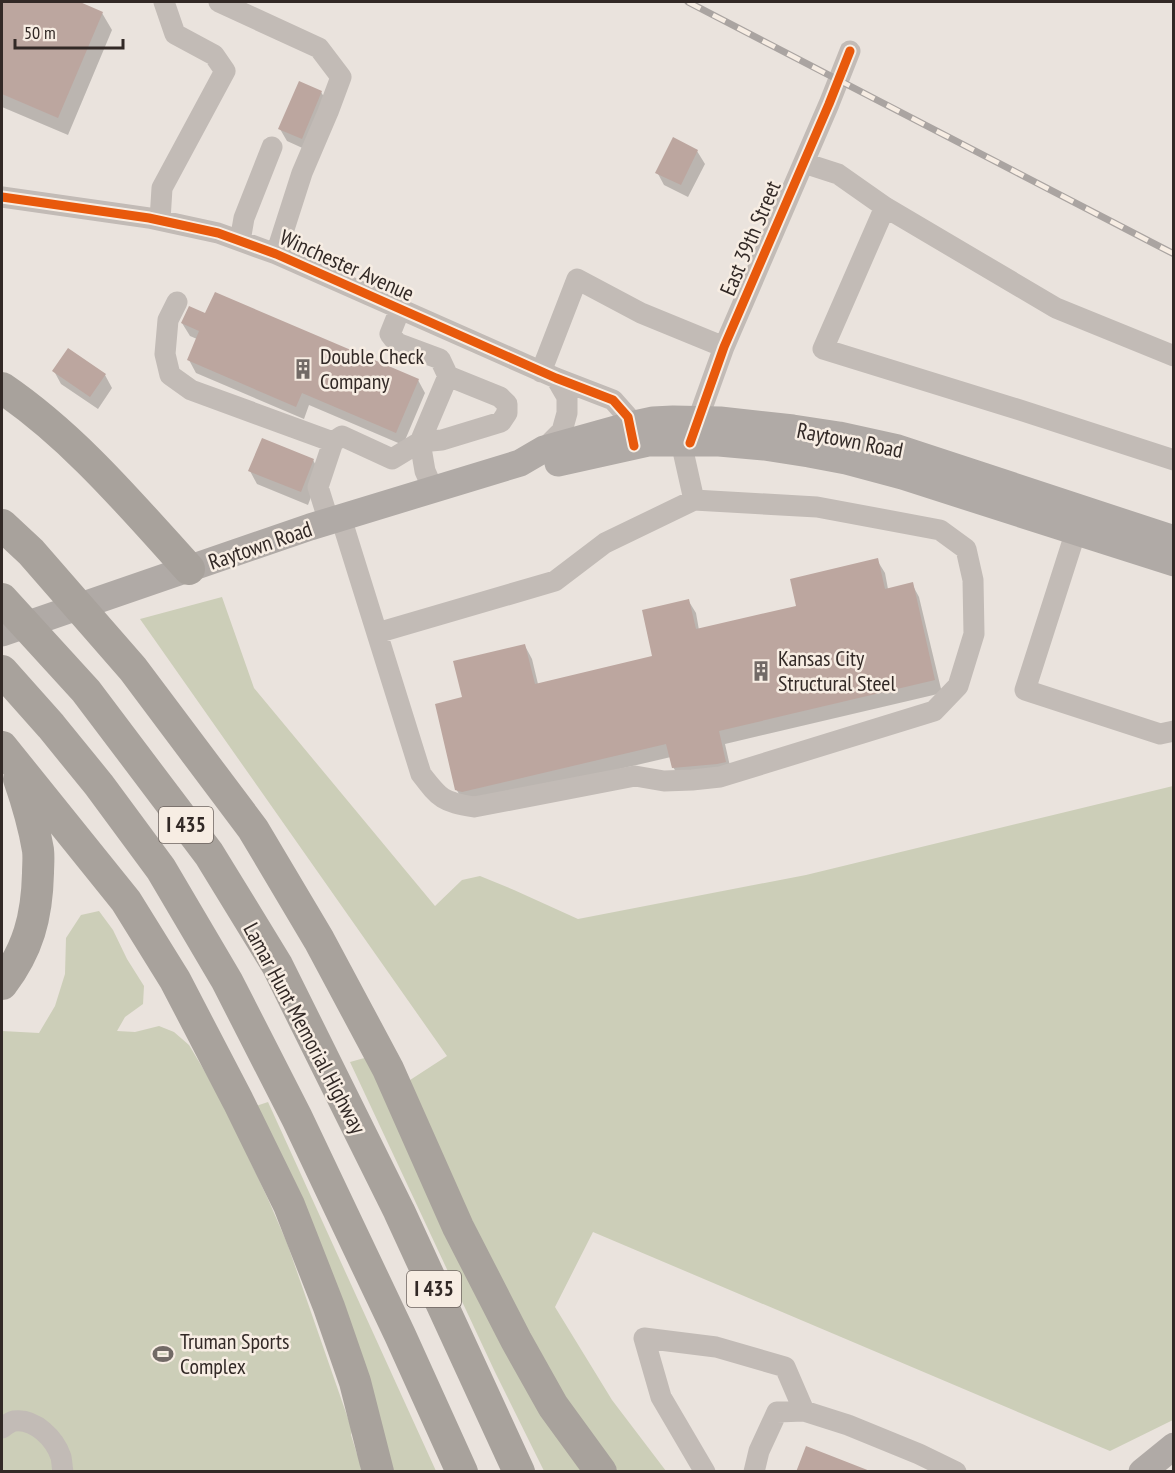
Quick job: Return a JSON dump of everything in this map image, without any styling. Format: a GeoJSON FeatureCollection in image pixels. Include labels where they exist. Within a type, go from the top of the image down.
{"type":"FeatureCollection","features":[{"type":"Feature","properties":{"kind":"highway"},"geometry":{"type":"LineString","coordinates":[[2,388],[83,454],[189,569]]}},
{"type":"Feature","properties":{"kind":"highway"},"geometry":{"type":"LineString","coordinates":[[2,525],[31,552],[133,669],[253,830],[319,940],[388,1069],[458,1227],[516,1340],[553,1406],[601,1472]]}},
{"type":"Feature","properties":{"kind":"highway","name":"Lamar Hunt Memorial Highway"},"geometry":{"type":"LineString","coordinates":[[2,599],[86,691],[209,854],[277,965],[404,1222],[519,1472]]}},
{"type":"Feature","properties":{"kind":"highway","name":"Lamar Hunt Memorial Highway"},"geometry":{"type":"LineString","coordinates":[[2,671],[99,785],[161,869],[227,981],[297,1118],[462,1472]]}},
{"type":"Feature","properties":{"kind":"highway"},"geometry":{"type":"LineString","coordinates":[[8,756],[126,901],[175,980],[238,1101],[289,1205],[329,1307],[355,1382],[378,1472]]}},
{"type":"Feature","properties":{"kind":"highway"},"geometry":{"type":"LineString","coordinates":[[2,984],[21,956],[31,929],[38,891],[38,852],[30,811],[8,756]]}},
{"type":"Feature","properties":{"kind":"main road","name":"Raytown Road"},"geometry":{"type":"LineString","coordinates":[[520,463],[542,466],[632,436],[653,420],[690,435],[719,443],[764,447],[846,461],[902,476],[989,490],[1173,539]]}},
{"type":"Feature","properties":{"kind":"main road","name":"Raytown Road"},"geometry":{"type":"LineString","coordinates":[[2,633],[335,520],[520,463],[544,449],[632,436]]}},
{"type":"Feature","properties":{"kind":"main road","name":"Raytown Road"},"geometry":{"type":"LineString","coordinates":[[989,490],[1076,531],[1173,563]]}},
{"type":"Feature","properties":{"kind":"main road"},"geometry":{"type":"LineString","coordinates":[[1142,1472],[1173,1446]]}},
{"type":"Feature","properties":{"kind":"street"},"geometry":{"type":"LineString","coordinates":[[160,220],[162,188],[225,71],[214,55],[175,34],[164,2]]}},
{"type":"Feature","properties":{"kind":"street"},"geometry":{"type":"LineString","coordinates":[[219,2],[319,48],[341,77],[302,174],[276,254]]}},
{"type":"Feature","properties":{"kind":"street","name":"East 39th Street"},"geometry":{"type":"LineString","coordinates":[[690,435],[724,347],[850,51]]}},
{"type":"Feature","properties":{"kind":"street"},"geometry":{"type":"LineString","coordinates":[[240,241],[244,218],[272,147]]}},
{"type":"Feature","properties":{"kind":"street"},"geometry":{"type":"LineString","coordinates":[[804,163],[838,174],[885,207],[1056,308],[1173,356]]}},
{"type":"Feature","properties":{"kind":"street","name":"Winchester Avenue"},"geometry":{"type":"LineString","coordinates":[[2,197],[160,220],[218,233],[276,254],[548,375],[614,400],[628,417],[632,436]]}},
{"type":"Feature","properties":{"kind":"street"},"geometry":{"type":"LineString","coordinates":[[885,207],[823,349],[1173,460]]}},
{"type":"Feature","properties":{"kind":"street"},"geometry":{"type":"LineString","coordinates":[[544,449],[562,431],[567,413],[567,397],[548,375],[577,279],[641,314],[724,347]]}},
{"type":"Feature","properties":{"kind":"street"},"geometry":{"type":"LineString","coordinates":[[177,302],[168,320],[165,354],[170,375],[191,390],[333,442]]}},
{"type":"Feature","properties":{"kind":"street"},"geometry":{"type":"LineString","coordinates":[[377,633],[555,581],[605,543],[693,500],[816,507],[940,530],[966,549],[973,580],[974,634],[958,686],[934,711],[720,777],[664,781],[635,776],[474,807],[455,804],[438,796],[421,774],[377,633],[335,520],[318,487],[333,442],[342,436],[392,459],[420,442],[442,440],[501,422],[507,413],[507,404],[500,397],[448,376],[440,359],[397,343],[390,334],[400,309]]}},
{"type":"Feature","properties":{"kind":"street"},"geometry":{"type":"LineString","coordinates":[[433,489],[425,471],[420,442],[448,376]]}},
{"type":"Feature","properties":{"kind":"street"},"geometry":{"type":"LineString","coordinates":[[690,435],[693,500]]}},
{"type":"Feature","properties":{"kind":"street"},"geometry":{"type":"LineString","coordinates":[[1076,531],[1025,690],[1160,734],[1173,731]]}},
{"type":"Feature","properties":{"kind":"street"},"geometry":{"type":"LineString","coordinates":[[705,1472],[662,1397],[644,1338],[716,1347],[785,1367],[804,1411]]}},
{"type":"Feature","properties":{"kind":"street"},"geometry":{"type":"LineString","coordinates":[[754,1472],[759,1451],[777,1412],[804,1411],[848,1425],[944,1469]]}},
{"type":"Feature","properties":{"kind":"street"},"geometry":{"type":"LineString","coordinates":[[2,1428],[12,1421],[23,1421],[34,1425],[49,1436],[60,1456],[63,1472]]}},
{"type":"Feature","properties":{"kind":"green space"},"geometry":{"type":"Polygon","coordinates":[[[222,597],[254,688],[435,906],[462,880],[480,876],[578,919],[806,875],[1173,786],[1173,1420],[1110,1451],[593,1232],[555,1307],[612,1400],[666,1471],[612,1471],[511,1313],[407,1082],[447,1056],[140,619],[222,597]]]}},
{"type":"Feature","properties":{"kind":"green space","name":"Truman Sports Complex"},"geometry":{"type":"Polygon","coordinates":[[[99,911],[113,930],[144,986],[143,1004],[125,1017],[117,1031],[135,1032],[159,1026],[174,1032],[189,1045],[204,1070],[227,1112],[287,1243],[352,1430],[351,1435],[359,1455],[361,1471],[2,1472],[2,1031],[39,1033],[55,1006],[65,974],[66,938],[81,915],[99,911]]]}},
{"type":"Feature","properties":{"kind":"green space"},"geometry":{"type":"Polygon","coordinates":[[[368,1057],[584,1471],[544,1471],[495,1372],[350,1062],[368,1057]]]}},
{"type":"Feature","properties":{"kind":"green space"},"geometry":{"type":"Polygon","coordinates":[[[268,1102],[436,1471],[389,1471],[256,1106],[268,1102]]]}},
{"type":"Feature","properties":{"kind":"building"},"geometry":{"type":"Polygon","coordinates":[[[2,2],[80,2],[103,12],[58,118],[2,94],[2,2]]]}},
{"type":"Feature","properties":{"kind":"building"},"geometry":{"type":"Polygon","coordinates":[[[299,81],[322,91],[302,139],[278,129],[299,81]]]}},
{"type":"Feature","properties":{"kind":"building"},"geometry":{"type":"Polygon","coordinates":[[[673,137],[698,150],[681,185],[655,173],[673,137]]]}},
{"type":"Feature","properties":{"kind":"building","name":"Double Check Company"},"geometry":{"type":"Polygon","coordinates":[[[215,292],[419,379],[396,433],[302,393],[296,407],[187,360],[199,331],[181,323],[189,306],[205,313],[215,292]]]}},
{"type":"Feature","properties":{"kind":"building"},"geometry":{"type":"Polygon","coordinates":[[[68,348],[106,374],[90,397],[52,371],[68,348]]]}},
{"type":"Feature","properties":{"kind":"building"},"geometry":{"type":"Polygon","coordinates":[[[262,438],[314,459],[301,492],[248,471],[262,438]]]}},
{"type":"Feature","properties":{"kind":"building","name":"Kansas City Structural Steel"},"geometry":{"type":"Polygon","coordinates":[[[878,558],[885,589],[913,582],[935,680],[719,731],[726,762],[672,768],[666,744],[462,792],[455,790],[435,704],[462,697],[453,661],[525,644],[535,684],[652,656],[642,610],[689,599],[696,629],[796,606],[790,579],[878,558]]]}},
{"type":"Feature","properties":{"kind":"building"},"geometry":{"type":"Polygon","coordinates":[[[806,1446],[870,1471],[870,1472],[796,1472],[806,1446]]]}},
{"type":"Feature","properties":{"kind":"railway"},"geometry":{"type":"LineString","coordinates":[[688,2],[1174,254]]}},
{"type":"Feature","properties":{"kind":"cycle path"},"geometry":{"type":"LineString","coordinates":[[690,443],[724,347],[850,51]]}},
{"type":"Feature","properties":{"kind":"cycle path"},"geometry":{"type":"LineString","coordinates":[[2,197],[149,218],[218,233],[276,254],[556,378],[613,400],[628,417],[634,446]]}},
{"type":"Feature","properties":{"kind":"place","name":"Double Check Company"},"geometry":{"type":"Point","coordinates":[303,369]}},
{"type":"Feature","properties":{"kind":"place","name":"Kansas City Structural Steel"},"geometry":{"type":"Point","coordinates":[761,671]}},
{"type":"Feature","properties":{"kind":"place","name":"Truman Sports Complex"},"geometry":{"type":"Point","coordinates":[163,1354]}}]}
